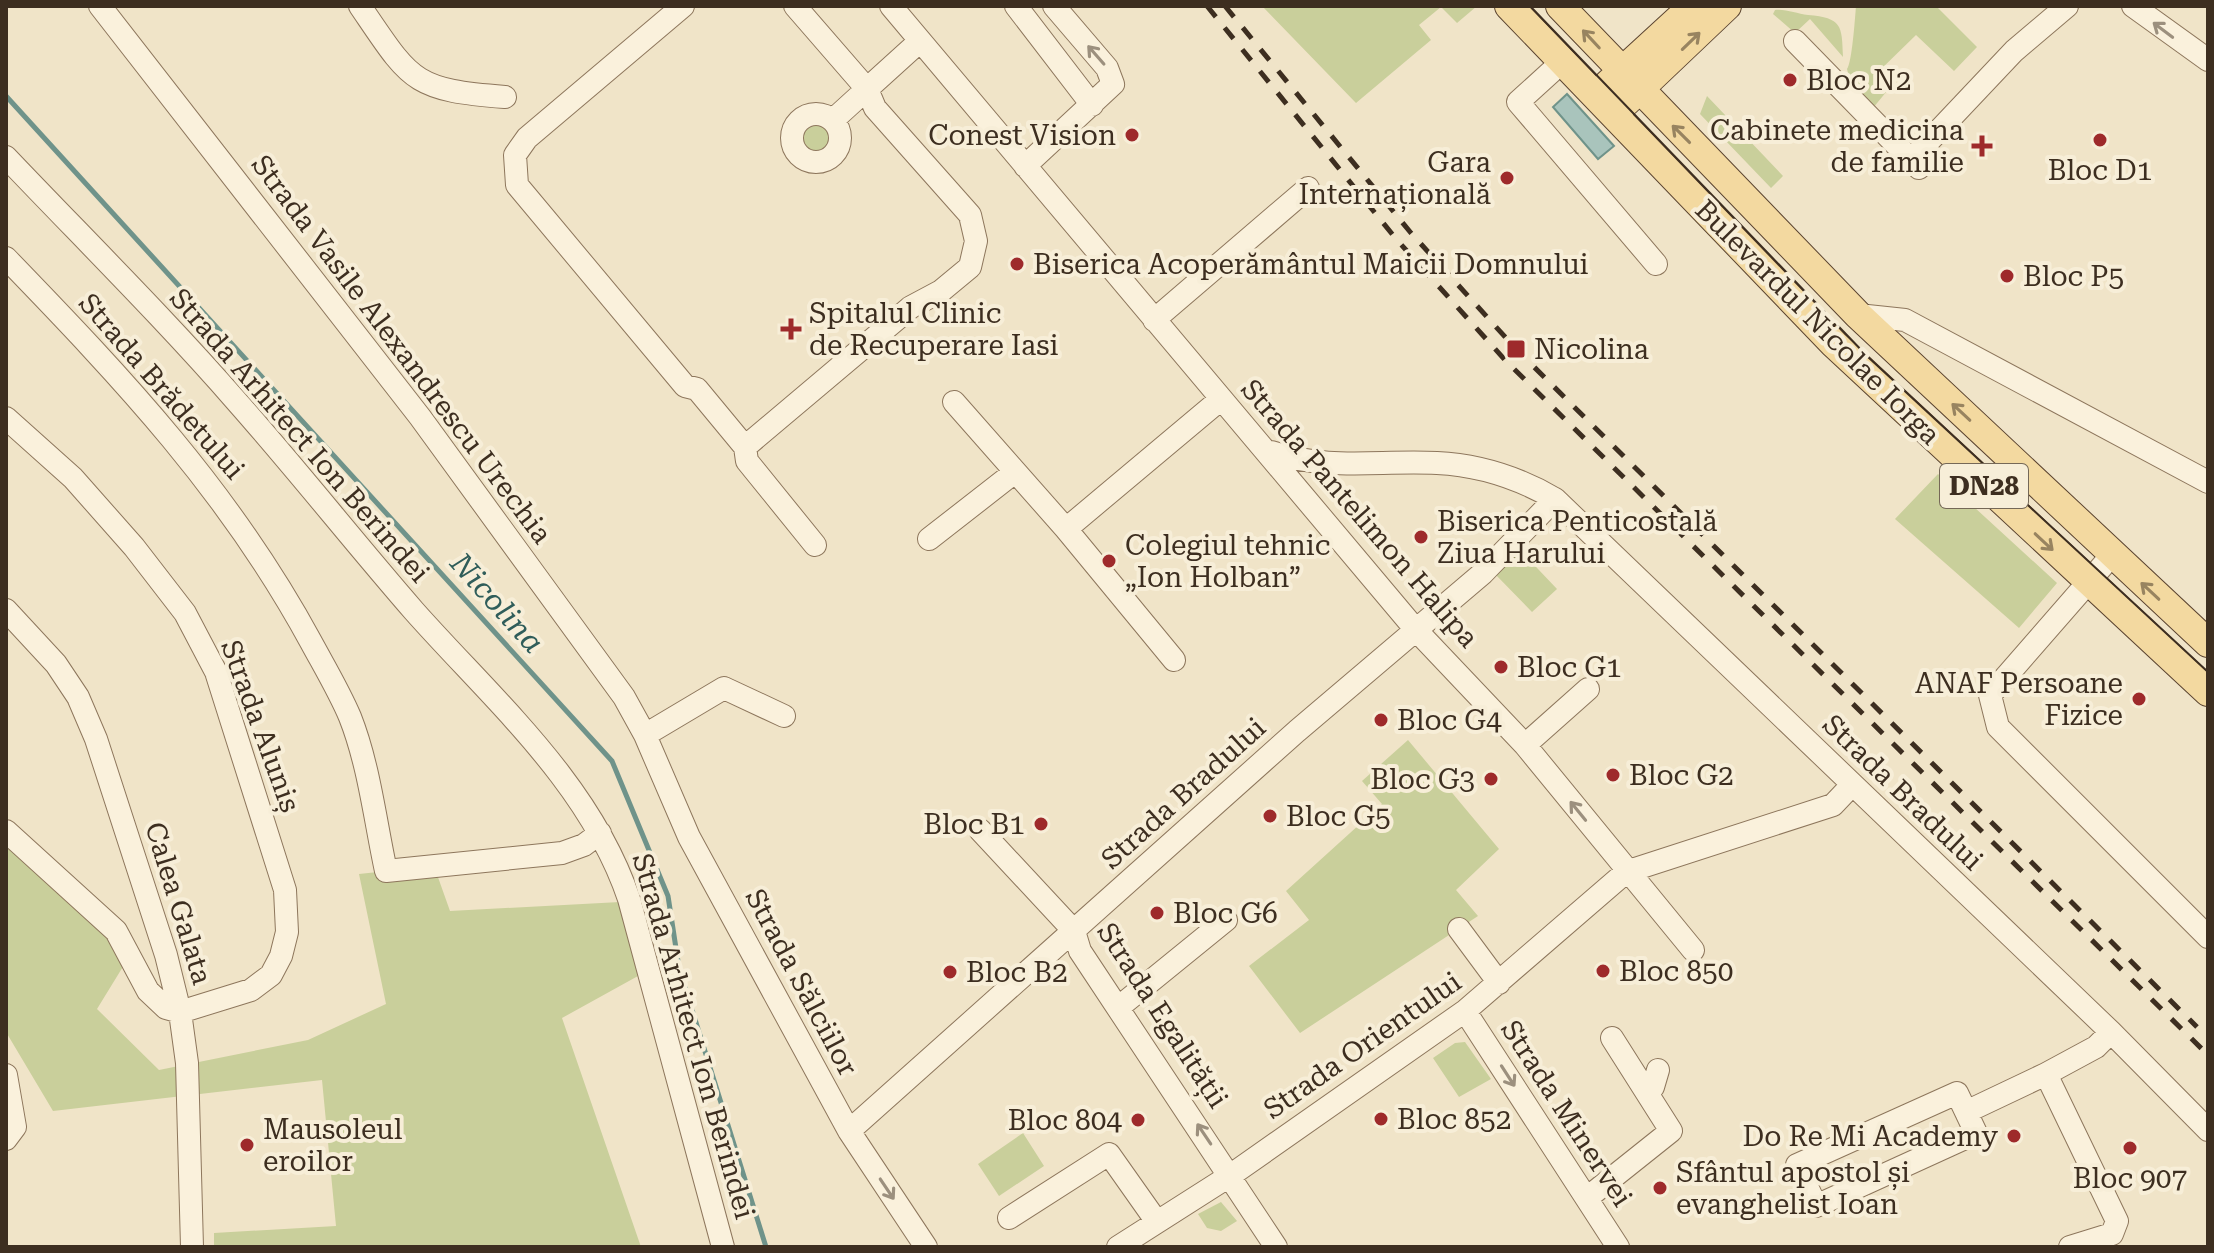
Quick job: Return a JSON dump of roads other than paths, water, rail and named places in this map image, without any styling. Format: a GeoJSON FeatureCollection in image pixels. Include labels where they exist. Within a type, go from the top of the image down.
{"type":"FeatureCollection","features":[{"type":"Feature","properties":{"kind":"main road","name":"Bulevardul Nicolae Iorga"},"geometry":{"type":"LineString","coordinates":[[1509,6],[1834,344],[2088,584],[2208,692]]}},
{"type":"Feature","properties":{"kind":"main road","name":"Bulevardul Nicolae Iorga"},"geometry":{"type":"LineString","coordinates":[[1560,6],[1858,315],[2208,643]]}},
{"type":"Feature","properties":{"kind":"main road"},"geometry":{"type":"LineString","coordinates":[[1630,81],[1693,6]]}},
{"type":"Feature","properties":{"kind":"main road"},"geometry":{"type":"LineString","coordinates":[[1604,104],[1727,6]]}},
{"type":"Feature","properties":{"kind":"street","name":"Strada Vasile Alexandrescu Urechia"},"geometry":{"type":"LineString","coordinates":[[100,6],[420,417],[624,697],[645,735]]}},
{"type":"Feature","properties":{"kind":"street"},"geometry":{"type":"LineString","coordinates":[[360,6],[396,59],[418,81],[453,93],[505,97]]}},
{"type":"Feature","properties":{"kind":"street"},"geometry":{"type":"LineString","coordinates":[[683,6],[527,138],[515,155],[517,185],[685,386],[697,389],[745,447],[747,461],[815,545]]}},
{"type":"Feature","properties":{"kind":"street"},"geometry":{"type":"LineString","coordinates":[[745,447],[911,307],[941,291],[970,267],[976,241],[970,215],[875,108],[867,89],[795,6]]}},
{"type":"Feature","properties":{"kind":"street","name":"Strada Pantelimon Halipa"},"geometry":{"type":"LineString","coordinates":[[891,6],[1250,435],[1270,452],[1416,630],[1525,745],[1693,950]]}},
{"type":"Feature","properties":{"kind":"street"},"geometry":{"type":"LineString","coordinates":[[1016,6],[1092,105]]}},
{"type":"Feature","properties":{"kind":"street"},"geometry":{"type":"LineString","coordinates":[[1025,166],[1113,84],[1112,75],[1054,6]]}},
{"type":"Feature","properties":{"kind":"street"},"geometry":{"type":"LineString","coordinates":[[1795,41],[1915,164],[2014,51],[2067,6]]}},
{"type":"Feature","properties":{"kind":"street"},"geometry":{"type":"LineString","coordinates":[[2133,6],[2208,60]]}},
{"type":"Feature","properties":{"kind":"street"},"geometry":{"type":"LineString","coordinates":[[833,120],[920,41]]}},
{"type":"Feature","properties":{"kind":"street"},"geometry":{"type":"LineString","coordinates":[[1562,62],[1518,102],[1656,264]]}},
{"type":"Feature","properties":{"kind":"street","name":"Strada Arhitect Ion Berindei"},"geometry":{"type":"LineString","coordinates":[[6,157],[237,401],[414,610],[562,775],[615,858],[629,899],[723,1247]]}},
{"type":"Feature","properties":{"kind":"street"},"geometry":{"type":"LineString","coordinates":[[1154,320],[1308,188]]}},
{"type":"Feature","properties":{"kind":"street","name":"Strada Brădetului"},"geometry":{"type":"LineString","coordinates":[[6,258],[135,391],[177,441],[222,500],[283,591],[354,729],[386,871],[562,853],[584,845],[600,833]]}},
{"type":"Feature","properties":{"kind":"street"},"geometry":{"type":"LineString","coordinates":[[1858,315],[1905,320],[2208,482]]}},
{"type":"Feature","properties":{"kind":"street"},"geometry":{"type":"LineString","coordinates":[[1066,529],[1221,399]]}},
{"type":"Feature","properties":{"kind":"street"},"geometry":{"type":"LineString","coordinates":[[954,402],[1066,529],[1174,660]]}},
{"type":"Feature","properties":{"kind":"street","name":"Strada Aluniș"},"geometry":{"type":"LineString","coordinates":[[6,418],[73,478],[134,547],[185,613],[216,672],[281,875],[287,909],[287,932],[281,956],[271,975],[251,990],[180,1012]]}},
{"type":"Feature","properties":{"kind":"street","name":"Strada Bradului"},"geometry":{"type":"LineString","coordinates":[[1270,452],[1300,462],[1334,466],[1438,463],[1492,471],[1528,483],[1555,499],[2111,1032],[2208,1130]]}},
{"type":"Feature","properties":{"kind":"street"},"geometry":{"type":"LineString","coordinates":[[929,539],[1015,472]]}},
{"type":"Feature","properties":{"kind":"street","name":"Strada Bradului"},"geometry":{"type":"LineString","coordinates":[[849,1131],[1297,731],[1483,573],[1555,499]]}},
{"type":"Feature","properties":{"kind":"street"},"geometry":{"type":"LineString","coordinates":[[2112,555],[1990,695],[1998,727],[2208,937]]}},
{"type":"Feature","properties":{"kind":"street","name":"Calea Galata"},"geometry":{"type":"LineString","coordinates":[[6,610],[56,664],[78,697],[96,739],[158,929],[180,1012],[187,1063],[192,1247]]}},
{"type":"Feature","properties":{"kind":"street"},"geometry":{"type":"LineString","coordinates":[[645,735],[724,688],[784,716]]}},
{"type":"Feature","properties":{"kind":"street"},"geometry":{"type":"LineString","coordinates":[[1525,745],[1588,689]]}},
{"type":"Feature","properties":{"kind":"street","name":"Strada Sălciilor"},"geometry":{"type":"LineString","coordinates":[[645,735],[689,837],[775,989],[849,1131],[926,1247]]}},
{"type":"Feature","properties":{"kind":"street"},"geometry":{"type":"LineString","coordinates":[[1626,872],[1833,805],[1851,786]]}},
{"type":"Feature","properties":{"kind":"street","name":"Strada Egalității"},"geometry":{"type":"LineString","coordinates":[[980,830],[1074,931],[1080,951],[1276,1247]]}},
{"type":"Feature","properties":{"kind":"street"},"geometry":{"type":"LineString","coordinates":[[6,831],[116,931],[148,991],[160,1004],[180,1012]]}},
{"type":"Feature","properties":{"kind":"street","name":"Strada Orientului"},"geometry":{"type":"LineString","coordinates":[[1118,1247],[1231,1175],[1465,1011],[1626,872]]}},
{"type":"Feature","properties":{"kind":"street"},"geometry":{"type":"LineString","coordinates":[[1119,1007],[1226,920]]}},
{"type":"Feature","properties":{"kind":"street"},"geometry":{"type":"LineString","coordinates":[[1459,929],[1499,983]]}},
{"type":"Feature","properties":{"kind":"street","name":"Strada Minervei"},"geometry":{"type":"LineString","coordinates":[[1465,1011],[1618,1247]]}},
{"type":"Feature","properties":{"kind":"street"},"geometry":{"type":"LineString","coordinates":[[1966,1112],[2096,1047],[2111,1032]]}},
{"type":"Feature","properties":{"kind":"street"},"geometry":{"type":"LineString","coordinates":[[1587,1198],[1671,1131],[1612,1038]]}},
{"type":"Feature","properties":{"kind":"street"},"geometry":{"type":"LineString","coordinates":[[1647,1093],[1653,1087],[1658,1070]]}},
{"type":"Feature","properties":{"kind":"street"},"geometry":{"type":"LineString","coordinates":[[2046,1074],[2117,1221],[2112,1234],[2070,1247]]}},
{"type":"Feature","properties":{"kind":"street"},"geometry":{"type":"LineString","coordinates":[[6,1075],[15,1127],[6,1139]]}},
{"type":"Feature","properties":{"kind":"street"},"geometry":{"type":"LineString","coordinates":[[1957,1093],[1966,1112],[1976,1133],[1816,1206],[1797,1165],[1957,1093]]}},
{"type":"Feature","properties":{"kind":"street"},"geometry":{"type":"LineString","coordinates":[[1009,1218],[1109,1154],[1157,1222]]}},
{"type":"Feature","properties":{"kind":"water"},"geometry":{"type":"Polygon","coordinates":[[[1567,94],[1614,146],[1598,159],[1553,107],[1567,94]]]}},
{"type":"Feature","properties":{"kind":"waterway","name":"Nicolina"},"geometry":{"type":"LineString","coordinates":[[6,96],[612,761],[668,896],[679,968],[766,1247]]}},
{"type":"Feature","properties":{"kind":"tram line"},"geometry":{"type":"LineString","coordinates":[[1530,6],[1868,357],[2208,672]]}},
{"type":"Feature","properties":{"kind":"railway"},"geometry":{"type":"LineString","coordinates":[[1207,6],[1397,240],[1505,360],[2208,1055]]}},
{"type":"Feature","properties":{"kind":"railway"},"geometry":{"type":"LineString","coordinates":[[1225,6],[1411,233],[1516,349],[2197,1027]]}},
{"type":"Feature","properties":{"kind":"place","name":"Bloc N2"},"geometry":{"type":"Point","coordinates":[1790,80]}},
{"type":"Feature","properties":{"kind":"place","name":"Conest Vision"},"geometry":{"type":"Point","coordinates":[1132,135]}},
{"type":"Feature","properties":{"kind":"place","name":"Bloc D1"},"geometry":{"type":"Point","coordinates":[2100,140]}},
{"type":"Feature","properties":{"kind":"place","name":"Cabinete medicina de familie"},"geometry":{"type":"Point","coordinates":[1982,146]}},
{"type":"Feature","properties":{"kind":"place","name":"Gara Internațională"},"geometry":{"type":"Point","coordinates":[1507,178]}},
{"type":"Feature","properties":{"kind":"place","name":"Biserica Acoperământul Maicii Domnului"},"geometry":{"type":"Point","coordinates":[1017,264]}},
{"type":"Feature","properties":{"kind":"place","name":"Bloc P5"},"geometry":{"type":"Point","coordinates":[2007,276]}},
{"type":"Feature","properties":{"kind":"place","name":"Spitalul Clinic de Recuperare Iasi"},"geometry":{"type":"Point","coordinates":[791,329]}},
{"type":"Feature","properties":{"kind":"place","name":"Nicolina"},"geometry":{"type":"Point","coordinates":[1516,349]}},
{"type":"Feature","properties":{"kind":"place","name":"Biserica Penticostală Ziua Harului"},"geometry":{"type":"Point","coordinates":[1421,537]}},
{"type":"Feature","properties":{"kind":"place","name":"Colegiul tehnic „Ion Holban”"},"geometry":{"type":"Point","coordinates":[1109,561]}},
{"type":"Feature","properties":{"kind":"place","name":"Bloc G1"},"geometry":{"type":"Point","coordinates":[1501,667]}},
{"type":"Feature","properties":{"kind":"place","name":"ANAF Persoane Fizice"},"geometry":{"type":"Point","coordinates":[2139,699]}},
{"type":"Feature","properties":{"kind":"place","name":"Bloc G4"},"geometry":{"type":"Point","coordinates":[1381,720]}},
{"type":"Feature","properties":{"kind":"place","name":"Bloc G2"},"geometry":{"type":"Point","coordinates":[1613,775]}},
{"type":"Feature","properties":{"kind":"place","name":"Bloc G3"},"geometry":{"type":"Point","coordinates":[1491,779]}},
{"type":"Feature","properties":{"kind":"place","name":"Bloc G5"},"geometry":{"type":"Point","coordinates":[1270,816]}},
{"type":"Feature","properties":{"kind":"place","name":"Bloc B1"},"geometry":{"type":"Point","coordinates":[1041,824]}},
{"type":"Feature","properties":{"kind":"place","name":"Bloc G6"},"geometry":{"type":"Point","coordinates":[1157,913]}},
{"type":"Feature","properties":{"kind":"place","name":"Bloc 850"},"geometry":{"type":"Point","coordinates":[1603,971]}},
{"type":"Feature","properties":{"kind":"place","name":"Bloc B2"},"geometry":{"type":"Point","coordinates":[950,972]}},
{"type":"Feature","properties":{"kind":"place","name":"Bloc 852"},"geometry":{"type":"Point","coordinates":[1381,1119]}},
{"type":"Feature","properties":{"kind":"place","name":"Bloc 804"},"geometry":{"type":"Point","coordinates":[1138,1120]}},
{"type":"Feature","properties":{"kind":"place","name":"Do Re Mi Academy"},"geometry":{"type":"Point","coordinates":[2014,1136]}},
{"type":"Feature","properties":{"kind":"place","name":"Mausoleul eroilor"},"geometry":{"type":"Point","coordinates":[247,1145]}},
{"type":"Feature","properties":{"kind":"place","name":"Bloc 907"},"geometry":{"type":"Point","coordinates":[2130,1148]}},
{"type":"Feature","properties":{"kind":"place","name":"Sfântul apostol și evanghelist Ioan"},"geometry":{"type":"Point","coordinates":[1660,1188]}}]}
